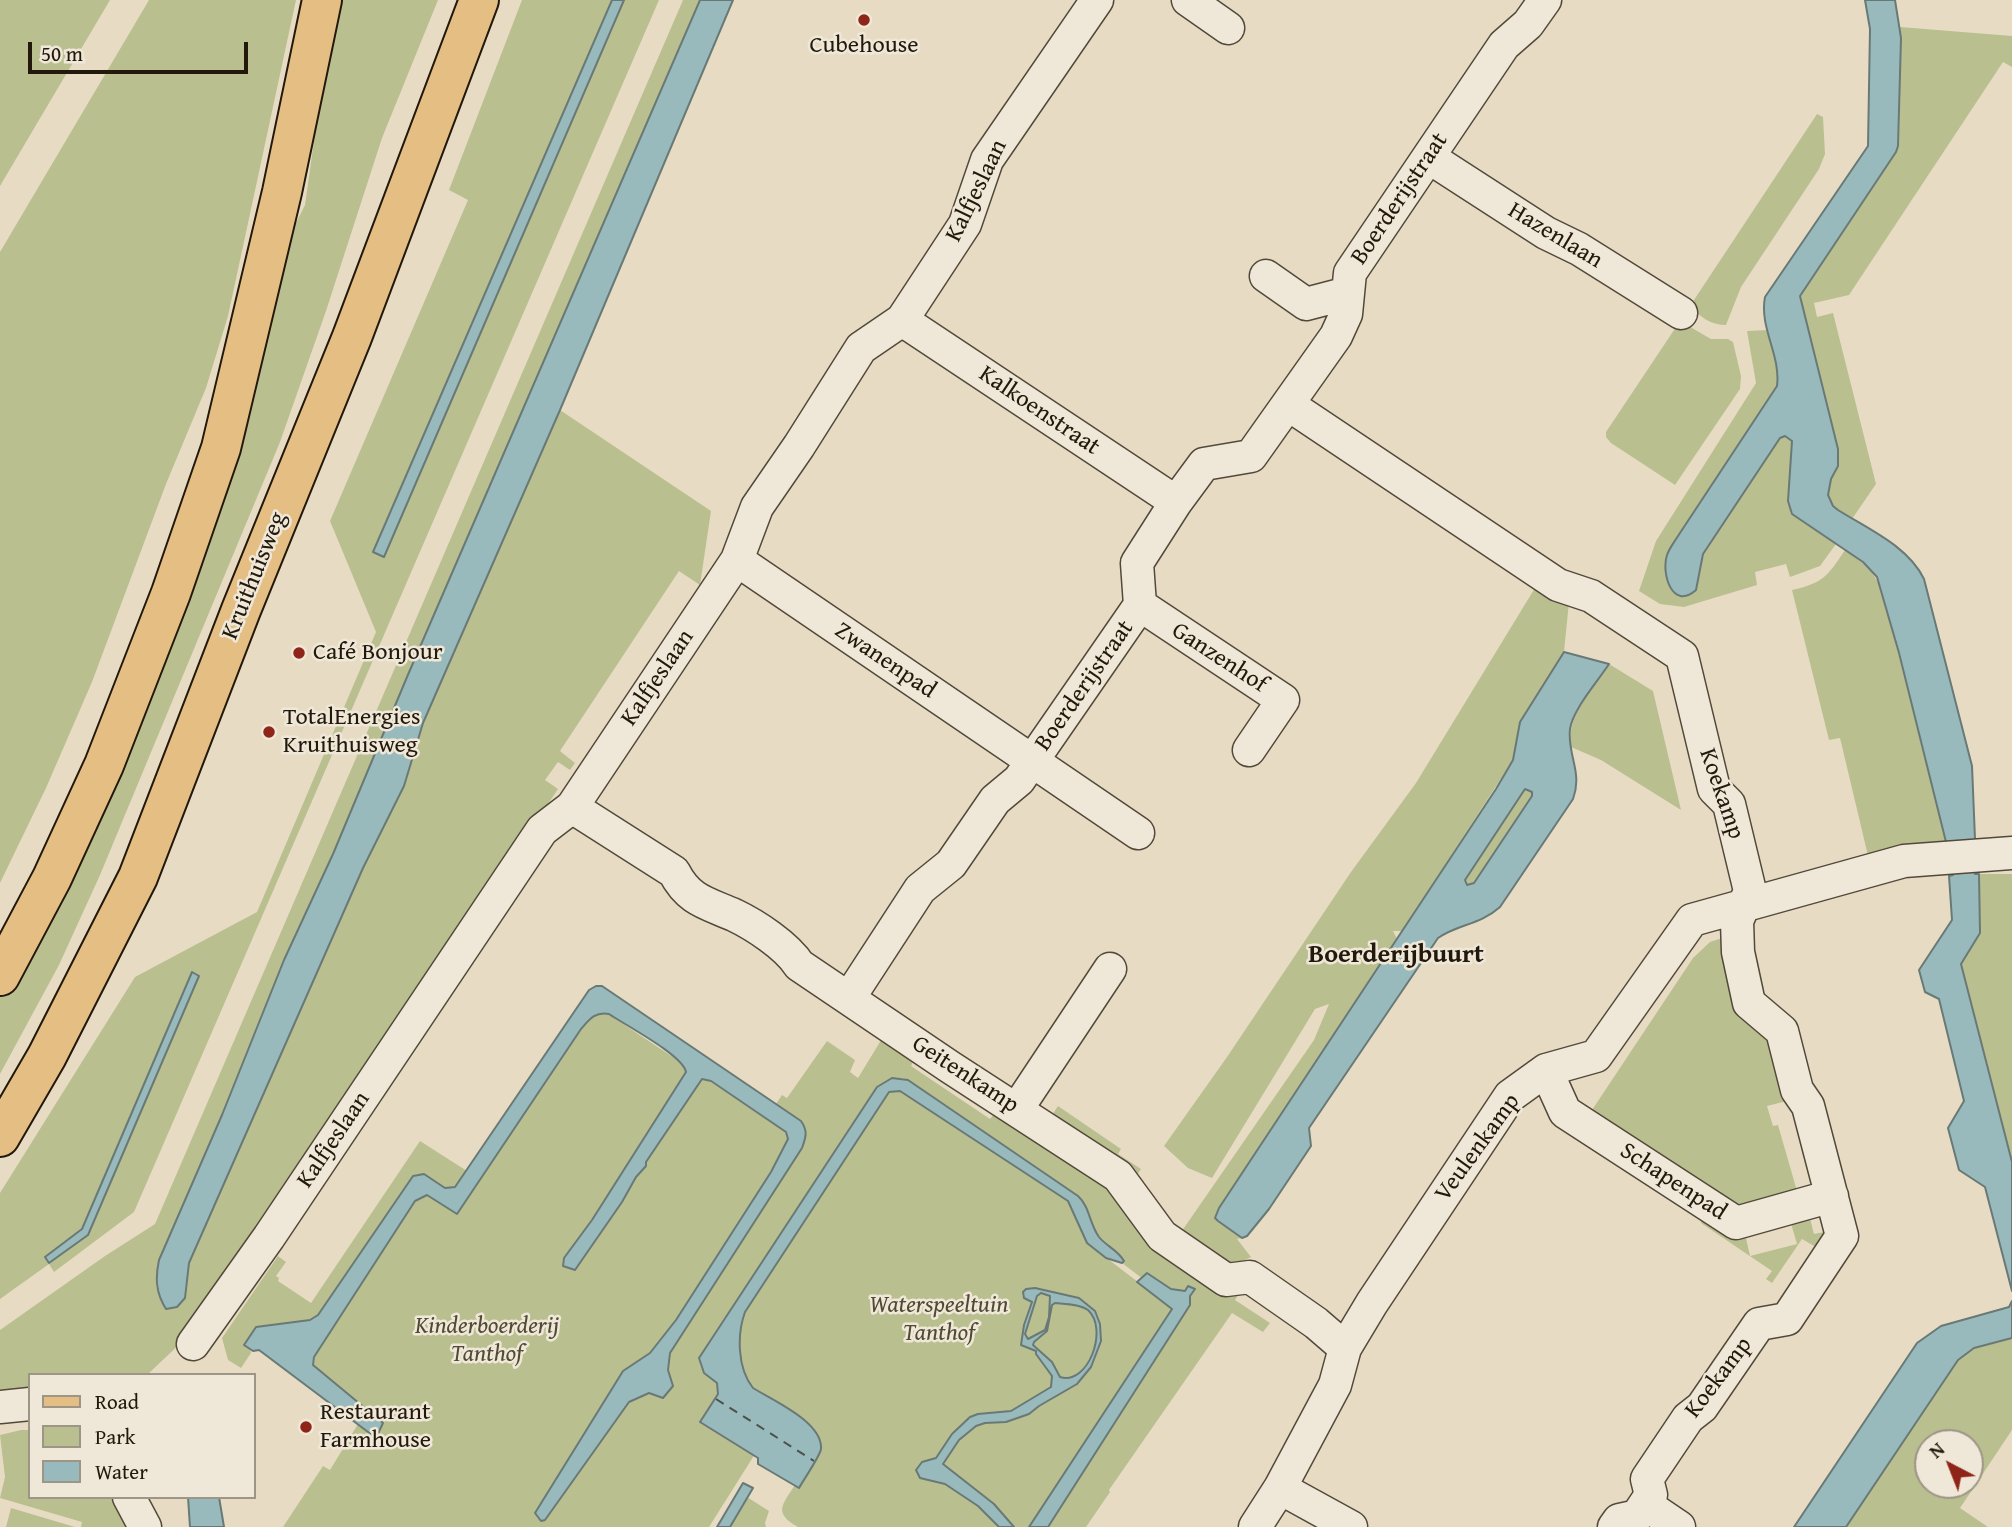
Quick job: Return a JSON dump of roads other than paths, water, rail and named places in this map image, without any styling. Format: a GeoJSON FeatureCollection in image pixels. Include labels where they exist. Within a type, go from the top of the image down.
{"type":"FeatureCollection","features":[{"type":"Feature","properties":{"kind":"main road"},"geometry":{"type":"LineString","coordinates":[[0,976],[52,878],[104,765],[171,593],[221,449],[282,192],[322,0]]}},
{"type":"Feature","properties":{"kind":"main road","name":"Kruithuisweg"},"geometry":{"type":"LineString","coordinates":[[0,1136],[47,1056],[138,877],[241,610],[352,337],[479,0]]}},
{"type":"Feature","properties":{"kind":"street","name":"Kalfjeslaan"},"geometry":{"type":"LineString","coordinates":[[193,1344],[269,1237],[542,830],[572,807],[737,560],[757,507],[861,348],[902,320],[965,224],[987,160],[1097,0]]}},
{"type":"Feature","properties":{"kind":"street"},"geometry":{"type":"LineString","coordinates":[[1188,0],[1228,28]]}},
{"type":"Feature","properties":{"kind":"street","name":"Boerderijstraat"},"geometry":{"type":"LineString","coordinates":[[849,998],[920,889],[951,864],[995,800],[1019,780],[1140,605],[1137,563],[1204,464],[1251,456],[1289,405],[1336,336],[1346,314],[1350,273],[1504,45],[1528,24],[1545,0]]}},
{"type":"Feature","properties":{"kind":"street","name":"Hazenlaan"},"geometry":{"type":"LineString","coordinates":[[1430,158],[1546,233],[1579,249],[1681,313]]}},
{"type":"Feature","properties":{"kind":"street"},"geometry":{"type":"LineString","coordinates":[[1266,276],[1306,304],[1349,292]]}},
{"type":"Feature","properties":{"kind":"street","name":"Kalkoenstraat"},"geometry":{"type":"LineString","coordinates":[[902,320],[1176,502]]}},
{"type":"Feature","properties":{"kind":"street","name":"Koekamp"},"geometry":{"type":"LineString","coordinates":[[1289,405],[1558,585],[1591,596],[1682,656],[1714,789],[1730,804],[1750,891],[1737,921],[1738,952],[1749,1003],[1782,1031],[1797,1090],[1808,1106],[1842,1236],[1787,1319],[1759,1324],[1702,1407],[1688,1418],[1647,1479],[1651,1495],[1645,1504]]}},
{"type":"Feature","properties":{"kind":"street","name":"Zwanenpad"},"geometry":{"type":"LineString","coordinates":[[737,560],[1138,833]]}},
{"type":"Feature","properties":{"kind":"street","name":"Ganzenhof"},"geometry":{"type":"LineString","coordinates":[[1140,605],[1283,700],[1249,750]]}},
{"type":"Feature","properties":{"kind":"street","name":"Geitenkamp"},"geometry":{"type":"LineString","coordinates":[[572,807],[674,872],[682,888],[697,899],[738,917],[791,952],[799,965],[1118,1176],[1162,1236],[1226,1280],[1250,1277],[1316,1323],[1345,1348]]}},
{"type":"Feature","properties":{"kind":"street","name":"Veulenkamp"},"geometry":{"type":"LineString","coordinates":[[1255,1527],[1280,1488],[1335,1385],[1345,1348],[1371,1303],[1510,1096],[1546,1070],[1597,1056],[1692,920],[1904,861],[2012,853]]}},
{"type":"Feature","properties":{"kind":"street"},"geometry":{"type":"LineString","coordinates":[[1017,1109],[1110,969]]}},
{"type":"Feature","properties":{"kind":"street","name":"Schapenpad"},"geometry":{"type":"LineString","coordinates":[[1546,1070],[1565,1112],[1736,1223],[1832,1196]]}},
{"type":"Feature","properties":{"kind":"street"},"geometry":{"type":"LineString","coordinates":[[0,1407],[28,1404]]}},
{"type":"Feature","properties":{"kind":"street"},"geometry":{"type":"LineString","coordinates":[[1280,1488],[1352,1527]]}},
{"type":"Feature","properties":{"kind":"street"},"geometry":{"type":"LineString","coordinates":[[131,1499],[145,1527]]}},
{"type":"Feature","properties":{"kind":"street"},"geometry":{"type":"LineString","coordinates":[[1614,1527],[1619,1520],[1637,1516],[1645,1504],[1679,1527]]}},
{"type":"Feature","properties":{"kind":"water"},"geometry":{"type":"Polygon","coordinates":[[[612,0],[624,0],[384,557],[373,552],[612,0]]]}},
{"type":"Feature","properties":{"kind":"water"},"geometry":{"type":"Polygon","coordinates":[[[700,0],[733,0],[560,410],[423,723],[404,786],[363,868],[189,1263],[185,1298],[177,1307],[166,1309],[157,1286],[159,1260],[222,1115],[284,960],[333,854],[700,0]]]}},
{"type":"Feature","properties":{"kind":"water"},"geometry":{"type":"Polygon","coordinates":[[[1865,0],[1895,0],[1901,38],[1898,146],[1800,296],[1838,449],[1838,466],[1831,479],[1828,495],[1838,510],[1898,548],[1917,567],[1924,579],[1972,766],[1975,839],[1972,842],[1975,874],[1979,874],[1980,933],[1961,964],[2012,1162],[2012,1291],[1985,1187],[1959,1170],[1948,1128],[1964,1101],[1939,999],[1925,992],[1919,970],[1952,920],[1949,876],[1953,875],[1950,844],[1946,842],[1899,653],[1877,577],[1863,562],[1792,514],[1788,501],[1792,441],[1785,436],[1780,438],[1703,554],[1696,590],[1680,596],[1667,580],[1666,563],[1671,547],[1777,386],[1776,363],[1765,320],[1765,297],[1868,146],[1870,29],[1865,0]]]}},
{"type":"Feature","properties":{"kind":"water"},"geometry":{"type":"Polygon","coordinates":[[[1564,652],[1609,664],[1572,721],[1570,738],[1576,772],[1573,799],[1500,907],[1485,917],[1438,938],[1309,1128],[1311,1146],[1269,1209],[1247,1236],[1242,1238],[1215,1218],[1219,1208],[1496,789],[1513,760],[1520,722],[1564,652]],[[1525,789],[1465,880],[1467,885],[1474,883],[1532,796],[1532,792],[1525,789]]]}},
{"type":"Feature","properties":{"kind":"water"},"geometry":{"type":"Polygon","coordinates":[[[192,972],[199,976],[88,1235],[49,1263],[45,1257],[82,1229],[192,972]]]}},
{"type":"Feature","properties":{"kind":"water"},"geometry":{"type":"Polygon","coordinates":[[[602,986],[801,1121],[806,1134],[802,1148],[670,1353],[668,1370],[673,1386],[663,1398],[649,1393],[629,1402],[545,1520],[541,1521],[535,1513],[623,1371],[650,1353],[676,1320],[771,1172],[788,1139],[786,1132],[711,1081],[702,1079],[575,1270],[563,1266],[564,1258],[592,1220],[686,1072],[665,1049],[609,1014],[596,1015],[581,1029],[457,1214],[427,1195],[415,1201],[314,1357],[313,1365],[383,1423],[376,1438],[259,1350],[253,1351],[244,1345],[256,1327],[310,1320],[318,1315],[413,1176],[424,1174],[445,1188],[455,1187],[589,990],[602,986]]]}},
{"type":"Feature","properties":{"kind":"water"},"geometry":{"type":"Polygon","coordinates":[[[892,1078],[908,1080],[1078,1196],[1085,1205],[1099,1237],[1124,1261],[1122,1263],[1106,1258],[1087,1243],[1068,1201],[900,1091],[889,1092],[745,1312],[742,1321],[741,1361],[753,1388],[795,1413],[814,1430],[819,1439],[820,1452],[799,1488],[758,1464],[758,1458],[700,1422],[718,1394],[717,1383],[704,1373],[699,1358],[877,1087],[892,1078]]]}},
{"type":"Feature","properties":{"kind":"water"},"geometry":{"type":"Polygon","coordinates":[[[1147,1273],[1171,1289],[1185,1291],[1188,1286],[1195,1289],[1190,1296],[1190,1305],[1048,1527],[1029,1527],[1172,1309],[1137,1282],[1147,1273]]]}},
{"type":"Feature","properties":{"kind":"water"},"geometry":{"type":"Polygon","coordinates":[[[1035,1288],[1079,1298],[1095,1311],[1100,1324],[1101,1341],[1091,1367],[1077,1384],[1029,1414],[1006,1422],[976,1426],[959,1440],[943,1464],[994,1504],[1014,1527],[999,1527],[978,1506],[945,1484],[920,1478],[916,1470],[922,1462],[936,1458],[952,1434],[970,1417],[1011,1411],[1051,1387],[1052,1376],[1036,1351],[1021,1345],[1032,1302],[1024,1298],[1023,1292],[1035,1288]],[[1041,1293],[1037,1296],[1025,1334],[1028,1339],[1045,1330],[1049,1317],[1050,1296],[1041,1293]],[[1055,1303],[1052,1305],[1047,1331],[1033,1345],[1052,1362],[1060,1377],[1070,1377],[1087,1365],[1092,1354],[1096,1342],[1094,1319],[1085,1308],[1055,1303]]]}},
{"type":"Feature","properties":{"kind":"water"},"geometry":{"type":"Polygon","coordinates":[[[2012,1301],[2012,1338],[1974,1348],[1958,1360],[1846,1527],[1794,1527],[1917,1343],[1941,1326],[2009,1307],[2012,1301]]]}},
{"type":"Feature","properties":{"kind":"water"},"geometry":{"type":"Polygon","coordinates":[[[743,1483],[753,1488],[730,1527],[717,1527],[743,1483]]]}},
{"type":"Feature","properties":{"kind":"water"},"geometry":{"type":"Polygon","coordinates":[[[188,1499],[219,1499],[224,1527],[190,1527],[188,1499]]]}},
{"type":"Feature","properties":{"kind":"place","name":"Cubehouse"},"geometry":{"type":"Point","coordinates":[864,20]}},
{"type":"Feature","properties":{"kind":"place","name":"Café Bonjour"},"geometry":{"type":"Point","coordinates":[299,653]}},
{"type":"Feature","properties":{"kind":"place","name":"TotalEnergies Kruithuisweg"},"geometry":{"type":"Point","coordinates":[269,732]}},
{"type":"Feature","properties":{"kind":"place","name":"Restaurant Farmhouse"},"geometry":{"type":"Point","coordinates":[306,1427]}},
{"type":"Feature","properties":{"kind":"district","name":"Boerderijbuurt"},"geometry":{"type":"Point","coordinates":[1396,955]}},
{"type":"Feature","properties":{"kind":"park label","name":"Waterspeeltuin Tanthof"},"geometry":{"type":"Point","coordinates":[939,1320]}},
{"type":"Feature","properties":{"kind":"park label","name":"Kinderboerderij Tanthof"},"geometry":{"type":"Point","coordinates":[487,1341]}}]}
